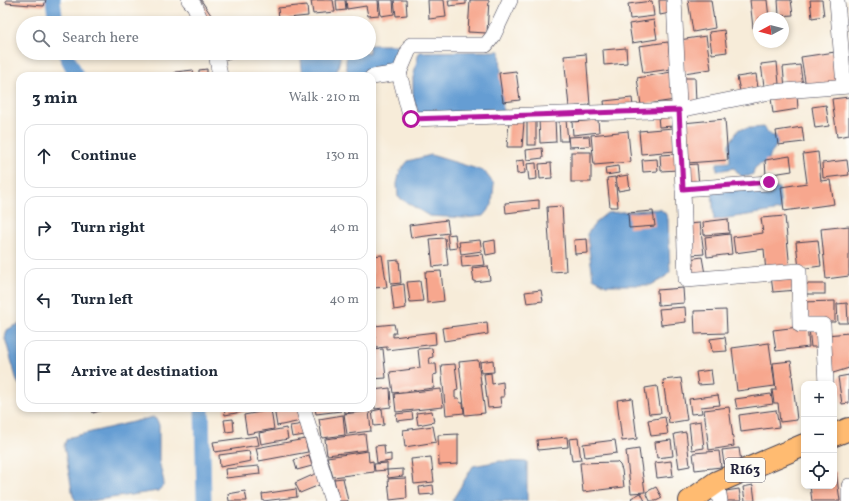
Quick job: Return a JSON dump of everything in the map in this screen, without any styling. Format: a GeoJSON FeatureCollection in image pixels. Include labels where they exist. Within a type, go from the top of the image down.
{"type":"FeatureCollection","features":[{"type":"Feature","properties":{"kind":"main road"},"geometry":{"type":"LineString","coordinates":[[837,433],[849,429]]}},
{"type":"Feature","properties":{"kind":"main road","name":"R163"},"geometry":{"type":"LineString","coordinates":[[690,501],[719,491],[801,447]]}},
{"type":"Feature","properties":{"kind":"street"},"geometry":{"type":"LineString","coordinates":[[189,0],[194,5],[199,16]]}},
{"type":"Feature","properties":{"kind":"street"},"geometry":{"type":"LineString","coordinates":[[510,0],[493,36],[486,45],[411,45],[399,73],[411,119],[679,110],[770,92],[846,86],[837,0]]}},
{"type":"Feature","properties":{"kind":"street"},"geometry":{"type":"LineString","coordinates":[[674,0],[686,280],[799,271],[800,325],[823,325],[826,381]]}},
{"type":"Feature","properties":{"kind":"street"},"geometry":{"type":"LineString","coordinates":[[217,60],[219,72]]}},
{"type":"Feature","properties":{"kind":"street"},"geometry":{"type":"LineString","coordinates":[[376,76],[399,73]]}},
{"type":"Feature","properties":{"kind":"street"},"geometry":{"type":"LineString","coordinates":[[683,189],[769,182]]}},
{"type":"Feature","properties":{"kind":"street"},"geometry":{"type":"LineString","coordinates":[[304,412],[332,501]]}},
{"type":"Feature","properties":{"kind":"street"},"geometry":{"type":"LineString","coordinates":[[849,486],[849,501]]}},
{"type":"Feature","properties":{"kind":"water"},"geometry":{"type":"Polygon","coordinates":[[[376,45],[398,45],[403,50],[402,59],[393,68],[374,69],[364,72],[349,72],[346,65],[346,60],[376,60],[376,45]]]}},
{"type":"Feature","properties":{"kind":"water"},"geometry":{"type":"Polygon","coordinates":[[[500,51],[503,113],[419,115],[413,99],[413,78],[419,52],[500,51]]]}},
{"type":"Feature","properties":{"kind":"water"},"geometry":{"type":"Polygon","coordinates":[[[301,60],[340,60],[335,72],[302,72],[301,60]]]}},
{"type":"Feature","properties":{"kind":"water"},"geometry":{"type":"Polygon","coordinates":[[[764,127],[770,135],[779,137],[778,143],[767,162],[756,167],[753,174],[749,176],[741,176],[734,168],[717,171],[717,163],[730,162],[729,144],[739,129],[764,127]]]}},
{"type":"Feature","properties":{"kind":"water"},"geometry":{"type":"Polygon","coordinates":[[[431,155],[484,171],[494,184],[492,205],[483,216],[465,218],[429,216],[398,197],[397,184],[400,171],[408,161],[431,155]]]}},
{"type":"Feature","properties":{"kind":"water"},"geometry":{"type":"Polygon","coordinates":[[[779,188],[781,210],[714,220],[712,191],[779,188]]]}},
{"type":"Feature","properties":{"kind":"water"},"geometry":{"type":"Polygon","coordinates":[[[660,209],[665,213],[668,219],[670,272],[664,278],[651,285],[606,285],[593,278],[587,234],[597,221],[607,213],[660,209]]]}},
{"type":"Feature","properties":{"kind":"water"},"geometry":{"type":"Polygon","coordinates":[[[16,325],[16,377],[5,338],[7,330],[16,325]]]}},
{"type":"Feature","properties":{"kind":"water"},"geometry":{"type":"Polygon","coordinates":[[[153,417],[157,420],[159,425],[159,461],[164,482],[163,486],[158,491],[90,501],[76,501],[73,496],[64,446],[66,440],[71,437],[153,417]]]}},
{"type":"Feature","properties":{"kind":"water"},"geometry":{"type":"Polygon","coordinates":[[[500,461],[527,462],[527,501],[452,501],[473,466],[500,461]]]}},
{"type":"Feature","properties":{"kind":"building"},"geometry":{"type":"Polygon","coordinates":[[[6,0],[46,0],[44,6],[6,3],[6,0]]]}},
{"type":"Feature","properties":{"kind":"building"},"geometry":{"type":"Polygon","coordinates":[[[199,0],[201,0],[211,15],[205,16],[199,0]]]}},
{"type":"Feature","properties":{"kind":"building"},"geometry":{"type":"Polygon","coordinates":[[[333,0],[335,12],[313,14],[311,1],[333,0]]]}},
{"type":"Feature","properties":{"kind":"building"},"geometry":{"type":"Polygon","coordinates":[[[336,0],[345,0],[346,10],[337,11],[336,0]]]}},
{"type":"Feature","properties":{"kind":"building"},"geometry":{"type":"Polygon","coordinates":[[[346,0],[378,0],[379,15],[368,16],[366,6],[347,9],[346,0]]]}},
{"type":"Feature","properties":{"kind":"building"},"geometry":{"type":"Polygon","coordinates":[[[379,0],[393,0],[394,14],[381,16],[379,0]]]}},
{"type":"Feature","properties":{"kind":"building"},"geometry":{"type":"Polygon","coordinates":[[[394,0],[406,0],[407,15],[396,16],[394,0]]]}},
{"type":"Feature","properties":{"kind":"building"},"geometry":{"type":"Polygon","coordinates":[[[428,0],[444,0],[446,17],[429,19],[428,0]]]}},
{"type":"Feature","properties":{"kind":"building"},"geometry":{"type":"Polygon","coordinates":[[[448,0],[466,0],[466,4],[449,6],[448,0]]]}},
{"type":"Feature","properties":{"kind":"building"},"geometry":{"type":"Polygon","coordinates":[[[470,0],[489,0],[487,33],[468,32],[470,0]]]}},
{"type":"Feature","properties":{"kind":"building"},"geometry":{"type":"Polygon","coordinates":[[[659,0],[669,0],[670,13],[660,15],[659,0]]]}},
{"type":"Feature","properties":{"kind":"building"},"geometry":{"type":"Polygon","coordinates":[[[688,0],[711,0],[715,28],[693,32],[688,0]]]}},
{"type":"Feature","properties":{"kind":"building"},"geometry":{"type":"Polygon","coordinates":[[[750,0],[767,0],[768,12],[753,12],[753,28],[750,0]]]}},
{"type":"Feature","properties":{"kind":"building"},"geometry":{"type":"Polygon","coordinates":[[[778,0],[791,0],[793,15],[789,15],[789,12],[779,12],[778,0]]]}},
{"type":"Feature","properties":{"kind":"building"},"geometry":{"type":"Polygon","coordinates":[[[810,0],[822,0],[824,16],[812,18],[810,0]]]}},
{"type":"Feature","properties":{"kind":"building"},"geometry":{"type":"Polygon","coordinates":[[[652,1],[654,16],[630,19],[628,4],[652,1]]]}},
{"type":"Feature","properties":{"kind":"building"},"geometry":{"type":"Polygon","coordinates":[[[307,5],[308,16],[279,16],[278,8],[307,5]]]}},
{"type":"Feature","properties":{"kind":"building"},"geometry":{"type":"Polygon","coordinates":[[[654,20],[657,39],[632,43],[629,24],[654,20]]]}},
{"type":"Feature","properties":{"kind":"building"},"geometry":{"type":"Polygon","coordinates":[[[724,30],[727,52],[712,54],[709,32],[724,30]]]}},
{"type":"Feature","properties":{"kind":"building"},"geometry":{"type":"Polygon","coordinates":[[[706,36],[711,69],[684,73],[679,40],[706,36]]]}},
{"type":"Feature","properties":{"kind":"building"},"geometry":{"type":"Polygon","coordinates":[[[668,42],[671,69],[643,73],[639,46],[668,42]]]}},
{"type":"Feature","properties":{"kind":"building"},"geometry":{"type":"Polygon","coordinates":[[[626,48],[627,63],[604,65],[603,50],[626,48]]]}},
{"type":"Feature","properties":{"kind":"building"},"geometry":{"type":"Polygon","coordinates":[[[835,52],[839,82],[806,87],[801,57],[835,52]]]}},
{"type":"Feature","properties":{"kind":"building"},"geometry":{"type":"Polygon","coordinates":[[[586,54],[590,105],[569,107],[564,56],[586,54]]]}},
{"type":"Feature","properties":{"kind":"building"},"geometry":{"type":"Polygon","coordinates":[[[777,62],[779,84],[764,86],[761,64],[777,62]]]}},
{"type":"Feature","properties":{"kind":"building"},"geometry":{"type":"Polygon","coordinates":[[[800,65],[803,86],[785,88],[783,67],[800,65]]]}},
{"type":"Feature","properties":{"kind":"building"},"geometry":{"type":"Polygon","coordinates":[[[207,69],[207,72],[199,72],[199,70],[207,69]]]}},
{"type":"Feature","properties":{"kind":"building"},"geometry":{"type":"Polygon","coordinates":[[[193,70],[193,72],[175,72],[193,70]]]}},
{"type":"Feature","properties":{"kind":"building"},"geometry":{"type":"Polygon","coordinates":[[[516,71],[520,100],[503,102],[499,73],[516,71]]]}},
{"type":"Feature","properties":{"kind":"building"},"geometry":{"type":"Polygon","coordinates":[[[671,72],[675,100],[641,105],[637,78],[671,72]]]}},
{"type":"Feature","properties":{"kind":"building"},"geometry":{"type":"Polygon","coordinates":[[[756,74],[758,88],[740,91],[737,77],[756,74]]]}},
{"type":"Feature","properties":{"kind":"building"},"geometry":{"type":"Polygon","coordinates":[[[682,78],[695,78],[696,103],[683,103],[682,78]]]}},
{"type":"Feature","properties":{"kind":"building"},"geometry":{"type":"Polygon","coordinates":[[[797,94],[798,109],[773,113],[771,98],[797,94]]]}},
{"type":"Feature","properties":{"kind":"building"},"geometry":{"type":"Polygon","coordinates":[[[849,97],[849,135],[837,137],[832,99],[849,97]]]}},
{"type":"Feature","properties":{"kind":"building"},"geometry":{"type":"Polygon","coordinates":[[[632,98],[633,106],[605,110],[604,101],[632,98]]]}},
{"type":"Feature","properties":{"kind":"building"},"geometry":{"type":"Polygon","coordinates":[[[826,105],[829,126],[815,128],[812,107],[826,105]]]}},
{"type":"Feature","properties":{"kind":"building"},"geometry":{"type":"Polygon","coordinates":[[[673,114],[674,126],[659,127],[658,116],[673,114]]]}},
{"type":"Feature","properties":{"kind":"building"},"geometry":{"type":"Polygon","coordinates":[[[555,118],[556,142],[540,143],[539,119],[555,118]]]}},
{"type":"Feature","properties":{"kind":"building"},"geometry":{"type":"Polygon","coordinates":[[[725,119],[728,160],[687,163],[683,123],[725,119]]]}},
{"type":"Feature","properties":{"kind":"building"},"geometry":{"type":"Polygon","coordinates":[[[527,120],[536,120],[536,145],[527,145],[527,120]]]}},
{"type":"Feature","properties":{"kind":"building"},"geometry":{"type":"Polygon","coordinates":[[[559,120],[566,120],[568,141],[560,141],[559,120]]]}},
{"type":"Feature","properties":{"kind":"building"},"geometry":{"type":"Polygon","coordinates":[[[598,120],[599,132],[573,135],[572,122],[598,120]]]}},
{"type":"Feature","properties":{"kind":"building"},"geometry":{"type":"Polygon","coordinates":[[[509,121],[524,122],[522,147],[507,147],[509,121]]]}},
{"type":"Feature","properties":{"kind":"building"},"geometry":{"type":"Polygon","coordinates":[[[802,127],[804,142],[778,145],[776,131],[802,127]]]}},
{"type":"Feature","properties":{"kind":"building"},"geometry":{"type":"Polygon","coordinates":[[[673,128],[675,151],[641,154],[639,131],[673,128]]]}},
{"type":"Feature","properties":{"kind":"building"},"geometry":{"type":"Polygon","coordinates":[[[628,131],[631,162],[594,165],[591,135],[628,131]]]}},
{"type":"Feature","properties":{"kind":"building"},"geometry":{"type":"Polygon","coordinates":[[[589,136],[590,146],[569,147],[568,137],[589,136]]]}},
{"type":"Feature","properties":{"kind":"building"},"geometry":{"type":"Polygon","coordinates":[[[542,148],[543,158],[527,160],[526,150],[542,148]]]}},
{"type":"Feature","properties":{"kind":"building"},"geometry":{"type":"Polygon","coordinates":[[[571,152],[591,152],[591,182],[571,182],[571,152]]]}},
{"type":"Feature","properties":{"kind":"building"},"geometry":{"type":"Polygon","coordinates":[[[818,152],[821,181],[830,180],[834,204],[784,211],[781,187],[807,183],[803,154],[818,152]]]}},
{"type":"Feature","properties":{"kind":"building"},"geometry":{"type":"Polygon","coordinates":[[[676,154],[677,170],[661,171],[660,155],[676,154]]]}},
{"type":"Feature","properties":{"kind":"building"},"geometry":{"type":"Polygon","coordinates":[[[790,156],[792,171],[766,175],[765,160],[790,156]]]}},
{"type":"Feature","properties":{"kind":"building"},"geometry":{"type":"Polygon","coordinates":[[[657,159],[658,171],[643,172],[642,160],[657,159]]]}},
{"type":"Feature","properties":{"kind":"building"},"geometry":{"type":"Polygon","coordinates":[[[524,160],[525,173],[517,174],[516,161],[524,160]]]}},
{"type":"Feature","properties":{"kind":"building"},"geometry":{"type":"Polygon","coordinates":[[[847,160],[849,175],[823,178],[822,163],[847,160]]]}},
{"type":"Feature","properties":{"kind":"building"},"geometry":{"type":"Polygon","coordinates":[[[536,163],[537,179],[529,180],[527,164],[536,163]]]}},
{"type":"Feature","properties":{"kind":"building"},"geometry":{"type":"Polygon","coordinates":[[[551,163],[552,178],[540,179],[539,164],[551,163]]]}},
{"type":"Feature","properties":{"kind":"building"},"geometry":{"type":"Polygon","coordinates":[[[697,164],[699,185],[687,186],[685,165],[697,164]]]}},
{"type":"Feature","properties":{"kind":"building"},"geometry":{"type":"Polygon","coordinates":[[[618,166],[619,173],[606,175],[605,168],[618,166]]]}},
{"type":"Feature","properties":{"kind":"building"},"geometry":{"type":"Polygon","coordinates":[[[628,175],[630,189],[618,191],[616,177],[628,175]]]}},
{"type":"Feature","properties":{"kind":"building"},"geometry":{"type":"Polygon","coordinates":[[[615,177],[618,207],[610,207],[607,178],[615,177]]]}},
{"type":"Feature","properties":{"kind":"building"},"geometry":{"type":"Polygon","coordinates":[[[539,200],[539,209],[506,213],[505,203],[539,200]]]}},
{"type":"Feature","properties":{"kind":"building"},"geometry":{"type":"Polygon","coordinates":[[[562,206],[566,271],[551,272],[547,207],[562,206]]]}},
{"type":"Feature","properties":{"kind":"building"},"geometry":{"type":"Polygon","coordinates":[[[653,211],[655,226],[629,228],[628,213],[653,211]]]}},
{"type":"Feature","properties":{"kind":"building"},"geometry":{"type":"Polygon","coordinates":[[[785,216],[790,270],[766,273],[764,249],[735,253],[733,237],[763,233],[761,218],[785,216]]]}},
{"type":"Feature","properties":{"kind":"building"},"geometry":{"type":"Polygon","coordinates":[[[728,219],[729,233],[704,235],[703,222],[728,219]]]}},
{"type":"Feature","properties":{"kind":"building"},"geometry":{"type":"Polygon","coordinates":[[[447,220],[449,233],[411,238],[409,225],[447,220]]]}},
{"type":"Feature","properties":{"kind":"building"},"geometry":{"type":"Polygon","coordinates":[[[700,223],[704,254],[691,255],[687,224],[700,223]]]}},
{"type":"Feature","properties":{"kind":"building"},"geometry":{"type":"Polygon","coordinates":[[[849,226],[849,276],[826,279],[821,229],[849,226]]]}},
{"type":"Feature","properties":{"kind":"building"},"geometry":{"type":"Polygon","coordinates":[[[455,234],[457,248],[449,249],[447,235],[455,234]]]}},
{"type":"Feature","properties":{"kind":"building"},"geometry":{"type":"Polygon","coordinates":[[[730,234],[732,254],[707,257],[705,237],[730,234]]]}},
{"type":"Feature","properties":{"kind":"building"},"geometry":{"type":"Polygon","coordinates":[[[445,238],[448,265],[433,267],[430,239],[445,238]]]}},
{"type":"Feature","properties":{"kind":"building"},"geometry":{"type":"Polygon","coordinates":[[[587,239],[588,253],[575,254],[574,240],[587,239]]]}},
{"type":"Feature","properties":{"kind":"building"},"geometry":{"type":"Polygon","coordinates":[[[480,240],[482,251],[461,254],[459,242],[480,240]]]}},
{"type":"Feature","properties":{"kind":"building"},"geometry":{"type":"Polygon","coordinates":[[[495,240],[496,253],[486,255],[484,242],[495,240]]]}},
{"type":"Feature","properties":{"kind":"building"},"geometry":{"type":"Polygon","coordinates":[[[818,240],[821,266],[799,269],[796,242],[818,240]]]}},
{"type":"Feature","properties":{"kind":"building"},"geometry":{"type":"Polygon","coordinates":[[[483,254],[485,265],[462,267],[461,256],[483,254]]]}},
{"type":"Feature","properties":{"kind":"building"},"geometry":{"type":"Polygon","coordinates":[[[382,255],[387,287],[376,288],[376,256],[382,255]]]}},
{"type":"Feature","properties":{"kind":"building"},"geometry":{"type":"Polygon","coordinates":[[[702,257],[705,274],[691,275],[689,259],[702,257]]]}},
{"type":"Feature","properties":{"kind":"building"},"geometry":{"type":"Polygon","coordinates":[[[399,260],[401,283],[391,284],[389,261],[399,260]]]}},
{"type":"Feature","properties":{"kind":"building"},"geometry":{"type":"Polygon","coordinates":[[[488,266],[490,280],[474,282],[472,268],[488,266]]]}},
{"type":"Feature","properties":{"kind":"building"},"geometry":{"type":"Polygon","coordinates":[[[441,271],[444,301],[427,303],[425,272],[441,271]]]}},
{"type":"Feature","properties":{"kind":"building"},"geometry":{"type":"Polygon","coordinates":[[[796,274],[797,290],[773,292],[771,276],[796,274]]]}},
{"type":"Feature","properties":{"kind":"building"},"geometry":{"type":"Polygon","coordinates":[[[420,281],[423,301],[410,302],[407,282],[420,281]]]}},
{"type":"Feature","properties":{"kind":"building"},"geometry":{"type":"Polygon","coordinates":[[[404,284],[406,308],[394,310],[391,286],[404,284]]]}},
{"type":"Feature","properties":{"kind":"building"},"geometry":{"type":"Polygon","coordinates":[[[806,284],[825,284],[825,294],[806,294],[806,284]]]}},
{"type":"Feature","properties":{"kind":"building"},"geometry":{"type":"Polygon","coordinates":[[[683,288],[684,303],[658,305],[657,290],[683,288]]]}},
{"type":"Feature","properties":{"kind":"building"},"geometry":{"type":"Polygon","coordinates":[[[541,290],[543,301],[527,303],[525,292],[541,290]]]}},
{"type":"Feature","properties":{"kind":"building"},"geometry":{"type":"Polygon","coordinates":[[[835,301],[835,322],[802,322],[802,302],[835,301]]]}},
{"type":"Feature","properties":{"kind":"building"},"geometry":{"type":"Polygon","coordinates":[[[847,303],[848,323],[838,323],[837,304],[847,303]]]}},
{"type":"Feature","properties":{"kind":"building"},"geometry":{"type":"Polygon","coordinates":[[[685,307],[686,322],[661,325],[659,309],[685,307]]]}},
{"type":"Feature","properties":{"kind":"building"},"geometry":{"type":"Polygon","coordinates":[[[726,310],[727,333],[695,334],[694,311],[726,310]]]}},
{"type":"Feature","properties":{"kind":"building"},"geometry":{"type":"Polygon","coordinates":[[[487,322],[488,334],[444,341],[442,328],[487,322]]]}},
{"type":"Feature","properties":{"kind":"building"},"geometry":{"type":"Polygon","coordinates":[[[394,324],[396,333],[393,333],[393,337],[435,332],[436,344],[387,350],[387,347],[376,348],[376,326],[394,324]]]}},
{"type":"Feature","properties":{"kind":"building"},"geometry":{"type":"Polygon","coordinates":[[[807,326],[809,347],[776,351],[773,330],[807,326]]]}},
{"type":"Feature","properties":{"kind":"building"},"geometry":{"type":"Polygon","coordinates":[[[819,327],[820,347],[811,347],[809,328],[819,327]]]}},
{"type":"Feature","properties":{"kind":"building"},"geometry":{"type":"Polygon","coordinates":[[[849,333],[849,368],[830,374],[826,335],[849,333]]]}},
{"type":"Feature","properties":{"kind":"building"},"geometry":{"type":"Polygon","coordinates":[[[725,337],[727,351],[712,352],[710,339],[725,337]]]}},
{"type":"Feature","properties":{"kind":"building"},"geometry":{"type":"Polygon","coordinates":[[[769,343],[775,386],[737,391],[732,348],[769,343]]]}},
{"type":"Feature","properties":{"kind":"building"},"geometry":{"type":"Polygon","coordinates":[[[432,348],[433,357],[429,358],[430,364],[436,364],[437,374],[433,375],[434,388],[393,393],[390,372],[420,368],[418,349],[432,348]]]}},
{"type":"Feature","properties":{"kind":"building"},"geometry":{"type":"Polygon","coordinates":[[[383,349],[386,378],[376,379],[376,350],[383,349]]]}},
{"type":"Feature","properties":{"kind":"building"},"geometry":{"type":"Polygon","coordinates":[[[478,360],[485,413],[465,415],[459,362],[478,360]]]}},
{"type":"Feature","properties":{"kind":"building"},"geometry":{"type":"Polygon","coordinates":[[[493,360],[494,372],[481,373],[480,362],[493,360]]]}},
{"type":"Feature","properties":{"kind":"building"},"geometry":{"type":"Polygon","coordinates":[[[791,361],[797,420],[780,422],[778,403],[774,403],[772,390],[776,390],[773,363],[791,361]]]}},
{"type":"Feature","properties":{"kind":"building"},"geometry":{"type":"Polygon","coordinates":[[[455,364],[458,390],[455,391],[455,398],[459,398],[460,403],[463,403],[464,413],[446,415],[441,365],[455,364]]]}},
{"type":"Feature","properties":{"kind":"building"},"geometry":{"type":"Polygon","coordinates":[[[711,370],[713,384],[698,385],[696,372],[711,370]]]}},
{"type":"Feature","properties":{"kind":"building"},"geometry":{"type":"Polygon","coordinates":[[[491,373],[492,384],[503,382],[504,397],[500,397],[501,407],[488,408],[484,374],[491,373]]]}},
{"type":"Feature","properties":{"kind":"building"},"geometry":{"type":"Polygon","coordinates":[[[849,375],[849,403],[842,404],[838,377],[849,375]]]}},
{"type":"Feature","properties":{"kind":"building"},"geometry":{"type":"Polygon","coordinates":[[[681,378],[687,420],[669,423],[663,380],[681,378]]]}},
{"type":"Feature","properties":{"kind":"building"},"geometry":{"type":"Polygon","coordinates":[[[657,386],[661,413],[649,414],[645,388],[657,386]]]}},
{"type":"Feature","properties":{"kind":"building"},"geometry":{"type":"Polygon","coordinates":[[[390,388],[391,407],[376,409],[376,390],[390,388]]]}},
{"type":"Feature","properties":{"kind":"building"},"geometry":{"type":"Polygon","coordinates":[[[441,389],[443,407],[396,412],[394,394],[441,389]]]}},
{"type":"Feature","properties":{"kind":"building"},"geometry":{"type":"Polygon","coordinates":[[[771,394],[773,404],[737,409],[735,399],[771,394]]]}},
{"type":"Feature","properties":{"kind":"building"},"geometry":{"type":"Polygon","coordinates":[[[718,395],[720,405],[701,407],[702,413],[691,414],[689,399],[718,395]]]}},
{"type":"Feature","properties":{"kind":"building"},"geometry":{"type":"Polygon","coordinates":[[[632,398],[637,439],[622,441],[617,400],[632,398]]]}},
{"type":"Feature","properties":{"kind":"building"},"geometry":{"type":"Polygon","coordinates":[[[729,407],[734,446],[709,450],[704,410],[729,407]]]}},
{"type":"Feature","properties":{"kind":"building"},"geometry":{"type":"Polygon","coordinates":[[[382,409],[384,425],[374,426],[372,412],[376,412],[376,410],[382,409]]]}},
{"type":"Feature","properties":{"kind":"building"},"geometry":{"type":"Polygon","coordinates":[[[776,410],[779,427],[741,432],[739,415],[776,410]]]}},
{"type":"Feature","properties":{"kind":"building"},"geometry":{"type":"Polygon","coordinates":[[[432,411],[434,422],[418,425],[416,413],[432,411]]]}},
{"type":"Feature","properties":{"kind":"building"},"geometry":{"type":"Polygon","coordinates":[[[225,412],[242,412],[225,415],[225,412]]]}},
{"type":"Feature","properties":{"kind":"building"},"geometry":{"type":"Polygon","coordinates":[[[260,412],[271,412],[274,429],[247,434],[244,415],[260,412]]]}},
{"type":"Feature","properties":{"kind":"building"},"geometry":{"type":"Polygon","coordinates":[[[275,412],[299,412],[301,421],[277,426],[275,412]]]}},
{"type":"Feature","properties":{"kind":"building"},"geometry":{"type":"Polygon","coordinates":[[[316,412],[333,412],[316,414],[316,412]]]}},
{"type":"Feature","properties":{"kind":"building"},"geometry":{"type":"Polygon","coordinates":[[[369,412],[371,431],[347,434],[344,414],[369,412]]]}},
{"type":"Feature","properties":{"kind":"building"},"geometry":{"type":"Polygon","coordinates":[[[412,412],[413,419],[397,421],[396,414],[412,412]]]}},
{"type":"Feature","properties":{"kind":"building"},"geometry":{"type":"Polygon","coordinates":[[[343,415],[345,435],[322,438],[319,419],[343,415]]]}},
{"type":"Feature","properties":{"kind":"building"},"geometry":{"type":"Polygon","coordinates":[[[665,417],[668,434],[651,436],[648,420],[665,417]]]}},
{"type":"Feature","properties":{"kind":"building"},"geometry":{"type":"Polygon","coordinates":[[[233,419],[234,431],[226,432],[224,420],[233,419]]]}},
{"type":"Feature","properties":{"kind":"building"},"geometry":{"type":"Polygon","coordinates":[[[701,421],[704,448],[692,450],[689,423],[701,421]]]}},
{"type":"Feature","properties":{"kind":"building"},"geometry":{"type":"Polygon","coordinates":[[[304,424],[305,435],[292,437],[290,426],[304,424]]]}},
{"type":"Feature","properties":{"kind":"building"},"geometry":{"type":"Polygon","coordinates":[[[433,426],[436,442],[405,447],[403,430],[433,426]]]}},
{"type":"Feature","properties":{"kind":"building"},"geometry":{"type":"Polygon","coordinates":[[[286,428],[288,439],[261,444],[259,433],[286,428]]]}},
{"type":"Feature","properties":{"kind":"building"},"geometry":{"type":"Polygon","coordinates":[[[686,432],[690,466],[679,468],[674,434],[686,432]]]}},
{"type":"Feature","properties":{"kind":"building"},"geometry":{"type":"Polygon","coordinates":[[[365,434],[367,450],[327,455],[325,439],[365,434]]]}},
{"type":"Feature","properties":{"kind":"building"},"geometry":{"type":"Polygon","coordinates":[[[458,434],[458,464],[439,465],[438,435],[458,434]]]}},
{"type":"Feature","properties":{"kind":"building"},"geometry":{"type":"Polygon","coordinates":[[[257,436],[259,445],[215,452],[213,442],[257,436]]]}},
{"type":"Feature","properties":{"kind":"building"},"geometry":{"type":"Polygon","coordinates":[[[567,437],[568,447],[538,450],[537,440],[567,437]]]}},
{"type":"Feature","properties":{"kind":"building"},"geometry":{"type":"Polygon","coordinates":[[[578,438],[581,460],[572,461],[569,439],[578,438]]]}},
{"type":"Feature","properties":{"kind":"building"},"geometry":{"type":"Polygon","coordinates":[[[305,439],[308,452],[259,461],[256,448],[305,439]]]}},
{"type":"Feature","properties":{"kind":"building"},"geometry":{"type":"Polygon","coordinates":[[[615,440],[617,453],[585,457],[583,444],[615,440]]]}},
{"type":"Feature","properties":{"kind":"building"},"geometry":{"type":"Polygon","coordinates":[[[671,440],[673,456],[657,458],[655,442],[671,440]]]}},
{"type":"Feature","properties":{"kind":"building"},"geometry":{"type":"Polygon","coordinates":[[[384,445],[385,455],[391,454],[391,461],[377,463],[375,446],[384,445]]]}},
{"type":"Feature","properties":{"kind":"building"},"geometry":{"type":"Polygon","coordinates":[[[739,448],[741,462],[724,464],[722,450],[739,448]]]}},
{"type":"Feature","properties":{"kind":"building"},"geometry":{"type":"Polygon","coordinates":[[[639,449],[645,492],[631,493],[626,451],[639,449]]]}},
{"type":"Feature","properties":{"kind":"building"},"geometry":{"type":"Polygon","coordinates":[[[249,451],[251,461],[220,467],[219,455],[249,451]]]}},
{"type":"Feature","properties":{"kind":"building"},"geometry":{"type":"Polygon","coordinates":[[[368,451],[369,462],[373,461],[374,472],[333,477],[327,457],[368,451]]]}},
{"type":"Feature","properties":{"kind":"building"},"geometry":{"type":"Polygon","coordinates":[[[719,451],[721,467],[695,470],[693,453],[719,451]]]}},
{"type":"Feature","properties":{"kind":"building"},"geometry":{"type":"Polygon","coordinates":[[[309,455],[312,466],[297,470],[294,460],[309,455]]]}},
{"type":"Feature","properties":{"kind":"building"},"geometry":{"type":"Polygon","coordinates":[[[431,457],[434,482],[414,484],[411,459],[431,457]]]}},
{"type":"Feature","properties":{"kind":"building"},"geometry":{"type":"Polygon","coordinates":[[[671,461],[673,476],[657,478],[655,463],[671,461]]]}},
{"type":"Feature","properties":{"kind":"building"},"geometry":{"type":"Polygon","coordinates":[[[617,462],[622,470],[624,487],[583,492],[580,463],[617,462]]]}},
{"type":"Feature","properties":{"kind":"building"},"geometry":{"type":"Polygon","coordinates":[[[387,463],[387,470],[375,471],[374,464],[387,463]]]}},
{"type":"Feature","properties":{"kind":"building"},"geometry":{"type":"Polygon","coordinates":[[[259,466],[260,474],[226,478],[225,469],[259,466]]]}},
{"type":"Feature","properties":{"kind":"building"},"geometry":{"type":"Polygon","coordinates":[[[403,469],[403,476],[388,478],[387,470],[403,469]]]}},
{"type":"Feature","properties":{"kind":"building"},"geometry":{"type":"Polygon","coordinates":[[[317,473],[322,484],[300,493],[295,483],[317,473]]]}},
{"type":"Feature","properties":{"kind":"building"},"geometry":{"type":"Polygon","coordinates":[[[343,478],[348,501],[339,501],[334,479],[343,478]]]}},
{"type":"Feature","properties":{"kind":"building"},"geometry":{"type":"Polygon","coordinates":[[[406,478],[407,498],[390,500],[388,479],[406,478]]]}},
{"type":"Feature","properties":{"kind":"building"},"geometry":{"type":"Polygon","coordinates":[[[837,479],[840,501],[812,501],[810,489],[837,489],[837,479]]]}},
{"type":"Feature","properties":{"kind":"building"},"geometry":{"type":"Polygon","coordinates":[[[433,485],[434,494],[420,495],[419,487],[433,485]]]}},
{"type":"Feature","properties":{"kind":"building"},"geometry":{"type":"Polygon","coordinates":[[[753,485],[755,501],[745,501],[743,487],[753,485]]]}},
{"type":"Feature","properties":{"kind":"building"},"geometry":{"type":"Polygon","coordinates":[[[656,487],[662,498],[656,501],[650,501],[646,492],[656,487]]]}},
{"type":"Feature","properties":{"kind":"building"},"geometry":{"type":"Polygon","coordinates":[[[296,489],[297,497],[263,501],[262,494],[296,489]]]}},
{"type":"Feature","properties":{"kind":"building"},"geometry":{"type":"Polygon","coordinates":[[[739,489],[741,501],[727,501],[726,491],[739,489]]]}},
{"type":"Feature","properties":{"kind":"building"},"geometry":{"type":"Polygon","coordinates":[[[245,491],[247,501],[229,501],[228,494],[245,491]]]}},
{"type":"Feature","properties":{"kind":"building"},"geometry":{"type":"Polygon","coordinates":[[[641,493],[645,501],[633,501],[631,498],[641,493]]]}},
{"type":"Feature","properties":{"kind":"waterway"},"geometry":{"type":"LineString","coordinates":[[53,0],[55,16]]}},
{"type":"Feature","properties":{"kind":"waterway"},"geometry":{"type":"LineString","coordinates":[[69,60],[75,72]]}},
{"type":"Feature","properties":{"kind":"waterway"},"geometry":{"type":"LineString","coordinates":[[202,412],[204,501]]}},
{"type":"Feature","properties":{"kind":"route"},"geometry":{"type":"LineString","coordinates":[[411,119],[679,110],[683,189],[769,182]]}}]}
